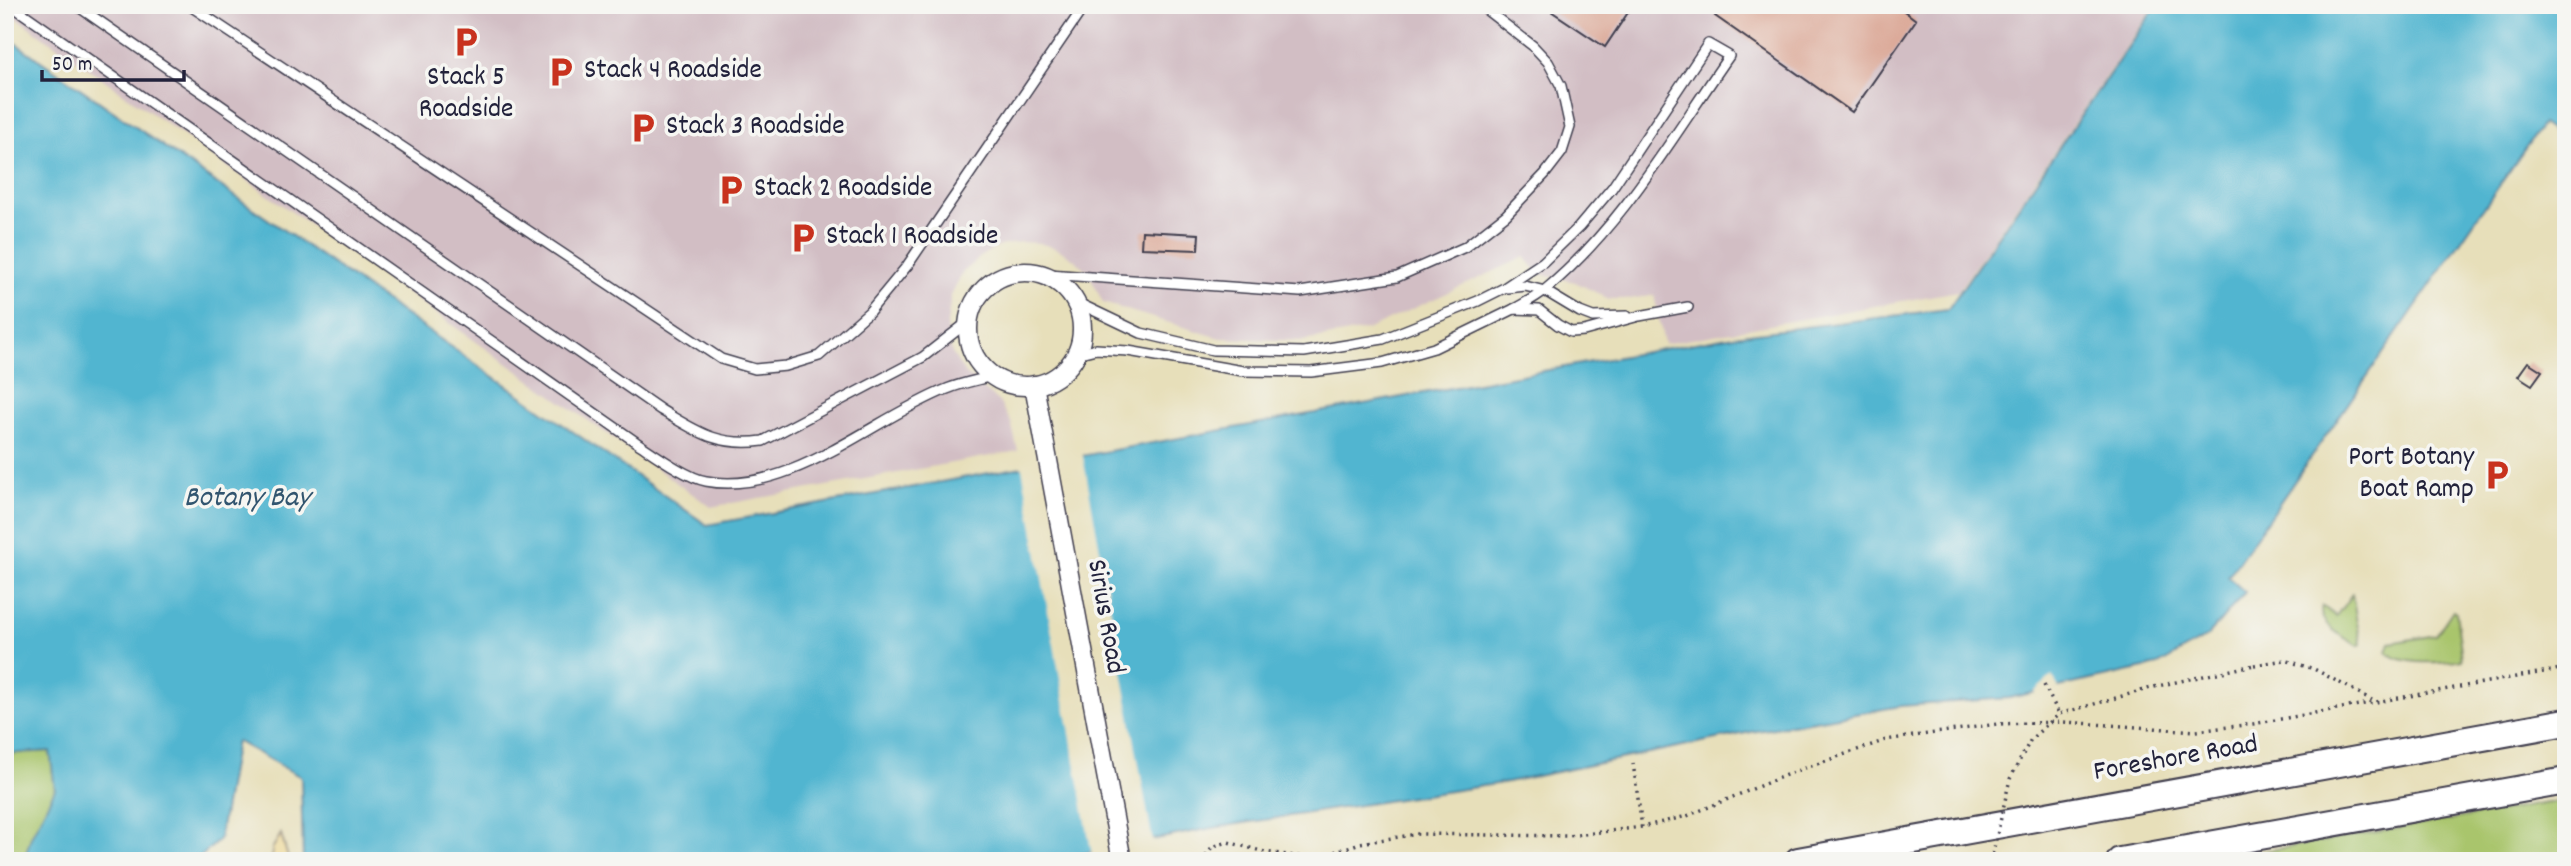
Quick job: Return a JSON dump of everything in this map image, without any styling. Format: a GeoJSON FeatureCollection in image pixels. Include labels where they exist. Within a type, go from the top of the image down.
{"type":"FeatureCollection","features":[{"type":"Feature","properties":{"kind":"main road","name":"Foreshore Road"},"geometry":{"type":"LineString","coordinates":[[1798,861],[2566,722]]}},
{"type":"Feature","properties":{"kind":"main road"},"geometry":{"type":"LineString","coordinates":[[2120,861],[2566,781]]}},
{"type":"Feature","properties":{"kind":"street"},"geometry":{"type":"LineString","coordinates":[[1016,273],[1034,273],[1051,278],[1065,288],[1076,302],[1082,319],[1076,354],[1058,374],[1034,385],[1006,383],[993,376],[981,366],[969,337],[969,321],[974,303],[984,289],[999,278],[1016,273]]}},
{"type":"Feature","properties":{"kind":"street","name":"Sirius Road"},"geometry":{"type":"LineString","coordinates":[[1034,385],[1122,860]]}},
{"type":"Feature","properties":{"kind":"lane"},"geometry":{"type":"LineString","coordinates":[[10,5],[636,442],[663,460],[704,481],[749,483],[783,474],[947,389],[993,376]]}},
{"type":"Feature","properties":{"kind":"lane"},"geometry":{"type":"LineString","coordinates":[[76,5],[661,410],[720,440],[739,444],[763,441],[923,357],[969,321]]}},
{"type":"Feature","properties":{"kind":"lane"},"geometry":{"type":"LineString","coordinates":[[188,5],[721,359],[755,369],[786,366],[819,356],[869,312],[907,266],[1085,5]]}},
{"type":"Feature","properties":{"kind":"lane"},"geometry":{"type":"LineString","coordinates":[[1034,273],[1300,292],[1397,277],[1465,247],[1506,215],[1529,192],[1562,152],[1570,127],[1561,86],[1548,62],[1533,46],[1480,5]]}},
{"type":"Feature","properties":{"kind":"lane"},"geometry":{"type":"LineString","coordinates":[[1076,302],[1141,333],[1213,350],[1304,352],[1383,339],[1478,302],[1543,262],[1612,188],[1708,44],[1728,57],[1596,242],[1545,291],[1434,348],[1382,363],[1311,372],[1243,371],[1128,351],[1096,349],[1076,354]]}},
{"type":"Feature","properties":{"kind":"lane"},"geometry":{"type":"LineString","coordinates":[[1504,288],[1525,286],[1545,291],[1593,317],[1639,316]]}},
{"type":"Feature","properties":{"kind":"lane"},"geometry":{"type":"LineString","coordinates":[[1514,309],[1539,310],[1558,325],[1571,331],[1584,331],[1639,316],[1688,307]]}},
{"type":"Feature","properties":{"kind":"path"},"geometry":{"type":"LineString","coordinates":[[2566,231],[2561,238],[2566,241]]}},
{"type":"Feature","properties":{"kind":"path"},"geometry":{"type":"LineString","coordinates":[[1991,861],[2010,779],[2031,739],[2059,714],[2158,686],[2285,660],[2314,669],[2374,701]]}},
{"type":"Feature","properties":{"kind":"path"},"geometry":{"type":"LineString","coordinates":[[1202,861],[1212,847],[1228,842],[1310,860],[1360,843],[1419,834],[1568,836],[1642,827],[1687,816],[1791,773],[1886,740],[1997,724],[2064,722],[2196,731],[2253,724],[2566,668]]}},
{"type":"Feature","properties":{"kind":"path"},"geometry":{"type":"LineString","coordinates":[[2043,685],[2059,714]]}},
{"type":"Feature","properties":{"kind":"path"},"geometry":{"type":"LineString","coordinates":[[1633,763],[1642,827]]}},
{"type":"Feature","properties":{"kind":"path"},"geometry":{"type":"LineString","coordinates":[[2554,861],[2566,854]]}},
{"type":"Feature","properties":{"kind":"shaded area"},"geometry":{"type":"Polygon","coordinates":[[[5,5],[2155,5],[1958,291],[1664,344],[1654,295],[1609,299],[1575,282],[1539,274],[1525,257],[1367,330],[1303,341],[1220,338],[1103,303],[1088,272],[1074,259],[1058,249],[1039,243],[1020,242],[1000,246],[984,254],[963,272],[951,296],[947,325],[952,353],[964,372],[999,402],[1011,422],[1018,451],[711,507],[5,10],[5,5]]]}},
{"type":"Feature","properties":{"kind":"green space"},"geometry":{"type":"Polygon","coordinates":[[[2352,594],[2361,644],[2359,646],[2333,630],[2321,612],[2322,606],[2336,616],[2352,594]]]}},
{"type":"Feature","properties":{"kind":"green space"},"geometry":{"type":"Polygon","coordinates":[[[2453,610],[2456,612],[2462,659],[2444,662],[2412,661],[2402,660],[2387,652],[2390,643],[2436,635],[2453,610]]]}},
{"type":"Feature","properties":{"kind":"green space"},"geometry":{"type":"Polygon","coordinates":[[[50,751],[55,790],[31,837],[24,861],[5,861],[5,754],[50,751]]]}},
{"type":"Feature","properties":{"kind":"green space"},"geometry":{"type":"Polygon","coordinates":[[[2566,800],[2566,861],[2206,861],[2566,800]]]}},
{"type":"Feature","properties":{"kind":"sand"},"geometry":{"type":"Polygon","coordinates":[[[281,834],[289,861],[272,861],[272,849],[281,834]]]}},
{"type":"Feature","properties":{"kind":"water","name":"Botany Bay"},"geometry":{"type":"Polygon","coordinates":[[[2157,5],[2566,5],[2566,141],[2542,124],[2228,577],[2245,592],[2208,636],[2158,665],[2009,698],[1901,706],[1751,732],[1502,783],[1212,828],[1046,861],[303,861],[301,777],[236,741],[219,840],[196,861],[24,861],[31,837],[55,789],[50,751],[5,754],[5,36],[707,525],[1733,336],[1948,309],[2157,5]]]}},
{"type":"Feature","properties":{"kind":"pier"},"geometry":{"type":"Polygon","coordinates":[[[1082,451],[1153,843],[1092,855],[1021,462],[1082,451]]]}},
{"type":"Feature","properties":{"kind":"pier"},"geometry":{"type":"Polygon","coordinates":[[[2052,676],[2059,688],[2036,696],[2034,692],[2052,676]]]}},
{"type":"Feature","properties":{"kind":"building"},"geometry":{"type":"Polygon","coordinates":[[[1542,5],[1633,5],[1605,47],[1542,5]]]}},
{"type":"Feature","properties":{"kind":"building"},"geometry":{"type":"Polygon","coordinates":[[[1723,5],[1896,5],[1916,20],[1852,112],[1715,16],[1723,5]]]}},
{"type":"Feature","properties":{"kind":"building"},"geometry":{"type":"Polygon","coordinates":[[[1142,231],[1199,234],[1198,250],[1141,248],[1142,231]]]}},
{"type":"Feature","properties":{"kind":"building"},"geometry":{"type":"Polygon","coordinates":[[[2528,362],[2542,371],[2532,385],[2518,376],[2528,362]]]}},
{"type":"Feature","properties":{"kind":"place","name":"Stack 5 Roadside"},"geometry":{"type":"Point","coordinates":[466,42]}},
{"type":"Feature","properties":{"kind":"place","name":"Stack 4 Roadside"},"geometry":{"type":"Point","coordinates":[561,72]}},
{"type":"Feature","properties":{"kind":"place","name":"Stack 3 Roadside"},"geometry":{"type":"Point","coordinates":[643,128]}},
{"type":"Feature","properties":{"kind":"place","name":"Stack 2 Roadside"},"geometry":{"type":"Point","coordinates":[731,190]}},
{"type":"Feature","properties":{"kind":"place","name":"Stack 1 Roadside"},"geometry":{"type":"Point","coordinates":[803,238]}},
{"type":"Feature","properties":{"kind":"place","name":"Port Botany Boat Ramp"},"geometry":{"type":"Point","coordinates":[2497,475]}}]}
